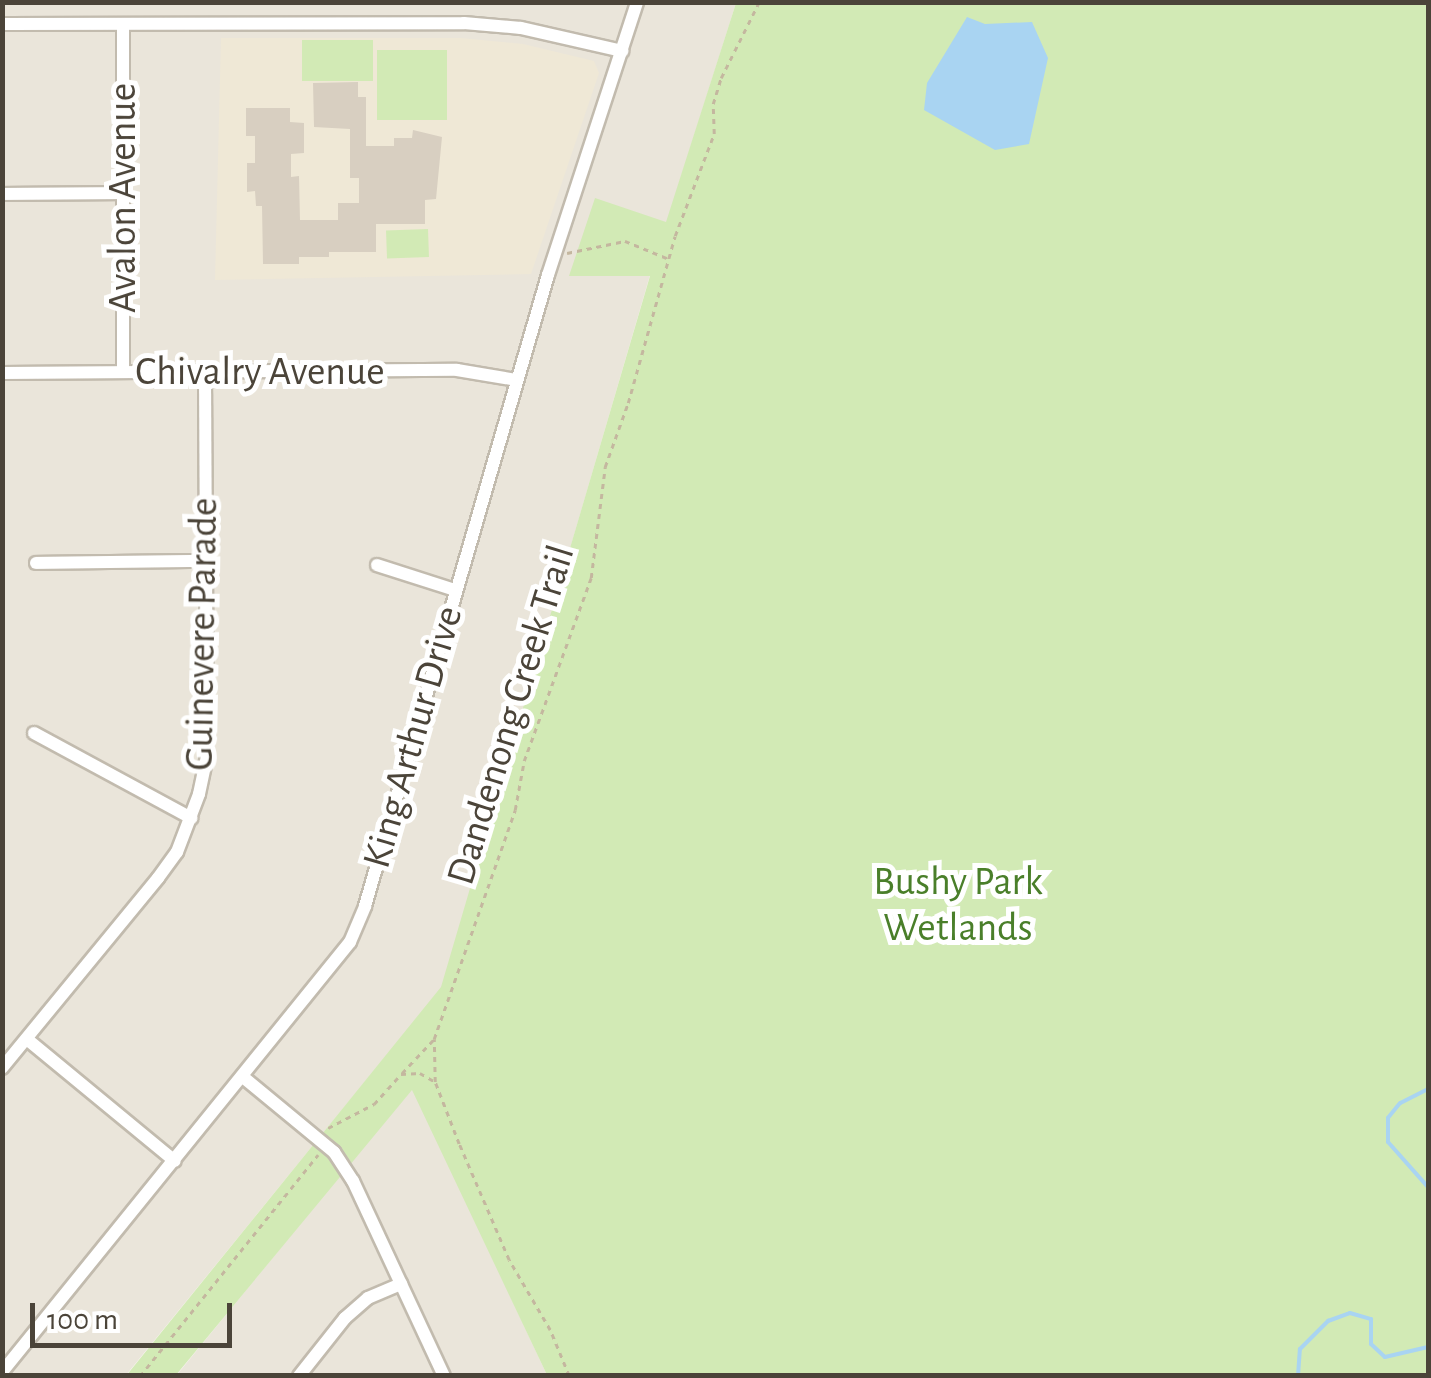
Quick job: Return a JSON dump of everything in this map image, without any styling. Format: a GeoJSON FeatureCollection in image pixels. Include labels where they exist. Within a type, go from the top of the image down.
{"type":"FeatureCollection","features":[{"type":"Feature","properties":{"kind":"street","name":"King Arthur Drive"},"geometry":{"type":"LineString","coordinates":[[2,1372],[350,942],[364,906],[556,251],[637,2]]}},
{"type":"Feature","properties":{"kind":"street"},"geometry":{"type":"LineString","coordinates":[[2,24],[464,23],[521,28],[622,51]]}},
{"type":"Feature","properties":{"kind":"street","name":"Avalon Avenue"},"geometry":{"type":"LineString","coordinates":[[122,372],[123,24]]}},
{"type":"Feature","properties":{"kind":"street"},"geometry":{"type":"LineString","coordinates":[[2,194],[124,194]]}},
{"type":"Feature","properties":{"kind":"street","name":"Chivalry Avenue"},"geometry":{"type":"LineString","coordinates":[[2,373],[456,370],[517,380]]}},
{"type":"Feature","properties":{"kind":"street","name":"Guinevere Parade"},"geometry":{"type":"LineString","coordinates":[[3,1068],[158,878],[177,852],[191,818],[207,758],[205,373]]}},
{"type":"Feature","properties":{"kind":"street"},"geometry":{"type":"LineString","coordinates":[[36,562],[204,561]]}},
{"type":"Feature","properties":{"kind":"street"},"geometry":{"type":"LineString","coordinates":[[378,565],[456,590]]}},
{"type":"Feature","properties":{"kind":"street"},"geometry":{"type":"LineString","coordinates":[[34,733],[191,818]]}},
{"type":"Feature","properties":{"kind":"street"},"geometry":{"type":"LineString","coordinates":[[28,1040],[175,1161]]}},
{"type":"Feature","properties":{"kind":"street"},"geometry":{"type":"LineString","coordinates":[[243,1077],[322,1139],[353,1181],[444,1376]]}},
{"type":"Feature","properties":{"kind":"street"},"geometry":{"type":"LineString","coordinates":[[299,1376],[345,1318],[368,1298],[401,1284]]}},
{"type":"Feature","properties":{"kind":"path","name":"Dandenong Creek Trail"},"geometry":{"type":"LineString","coordinates":[[568,1376],[550,1330],[510,1260],[435,1082],[434,1038],[516,810],[524,761],[591,578],[604,467],[714,134],[713,104],[721,78],[759,2]]}},
{"type":"Feature","properties":{"kind":"path"},"geometry":{"type":"LineString","coordinates":[[556,251],[572,254],[625,241],[670,259]]}},
{"type":"Feature","properties":{"kind":"path"},"geometry":{"type":"LineString","coordinates":[[140,1376],[322,1139],[374,1104],[434,1038]]}},
{"type":"Feature","properties":{"kind":"path"},"geometry":{"type":"LineString","coordinates":[[401,1074],[420,1073],[435,1082]]}},
{"type":"Feature","properties":{"kind":"shaded area"},"geometry":{"type":"Polygon","coordinates":[[[3,3],[736,3],[650,275],[442,987],[126,1375],[3,1376],[3,3]]]}},
{"type":"Feature","properties":{"kind":"shaded area"},"geometry":{"type":"Polygon","coordinates":[[[221,38],[461,38],[523,44],[594,61],[599,73],[531,274],[215,280],[221,38]]]}},
{"type":"Feature","properties":{"kind":"shaded area"},"geometry":{"type":"Polygon","coordinates":[[[413,1088],[547,1375],[176,1376],[355,1157],[413,1088]]]}},
{"type":"Feature","properties":{"kind":"green space","name":"Bushy Park Wetlands"},"geometry":{"type":"Polygon","coordinates":[[[736,3],[1428,3],[1428,1375],[547,1375],[412,1090],[176,1375],[126,1376],[441,987],[650,276],[569,276],[595,198],[666,222],[736,3]]]}},
{"type":"Feature","properties":{"kind":"green space"},"geometry":{"type":"Polygon","coordinates":[[[302,40],[373,40],[373,81],[302,81],[302,40]]]}},
{"type":"Feature","properties":{"kind":"green space"},"geometry":{"type":"Polygon","coordinates":[[[377,50],[447,50],[447,120],[377,120],[377,50]]]}},
{"type":"Feature","properties":{"kind":"green space"},"geometry":{"type":"Polygon","coordinates":[[[428,229],[429,257],[387,258],[386,230],[428,229]]]}},
{"type":"Feature","properties":{"kind":"water"},"geometry":{"type":"Polygon","coordinates":[[[967,17],[985,24],[1032,22],[1048,58],[1029,144],[995,150],[924,110],[927,83],[967,17]]]}},
{"type":"Feature","properties":{"kind":"building"},"geometry":{"type":"Polygon","coordinates":[[[358,82],[358,97],[366,97],[366,146],[394,146],[394,138],[412,138],[413,130],[442,137],[436,199],[425,200],[425,224],[376,224],[376,252],[329,252],[329,257],[299,257],[299,264],[263,264],[262,206],[256,206],[255,191],[247,192],[247,163],[255,163],[255,136],[246,136],[246,108],[290,108],[290,122],[304,123],[304,153],[291,154],[291,177],[299,176],[300,220],[338,220],[338,203],[359,203],[359,178],[350,178],[350,129],[314,127],[313,83],[358,82]]]}},
{"type":"Feature","properties":{"kind":"waterway"},"geometry":{"type":"LineString","coordinates":[[1428,1089],[1400,1103],[1388,1118],[1388,1142],[1428,1187]]}},
{"type":"Feature","properties":{"kind":"waterway"},"geometry":{"type":"LineString","coordinates":[[1298,1376],[1300,1349],[1328,1321],[1350,1313],[1371,1319],[1371,1344],[1385,1357],[1428,1347]]}}]}
